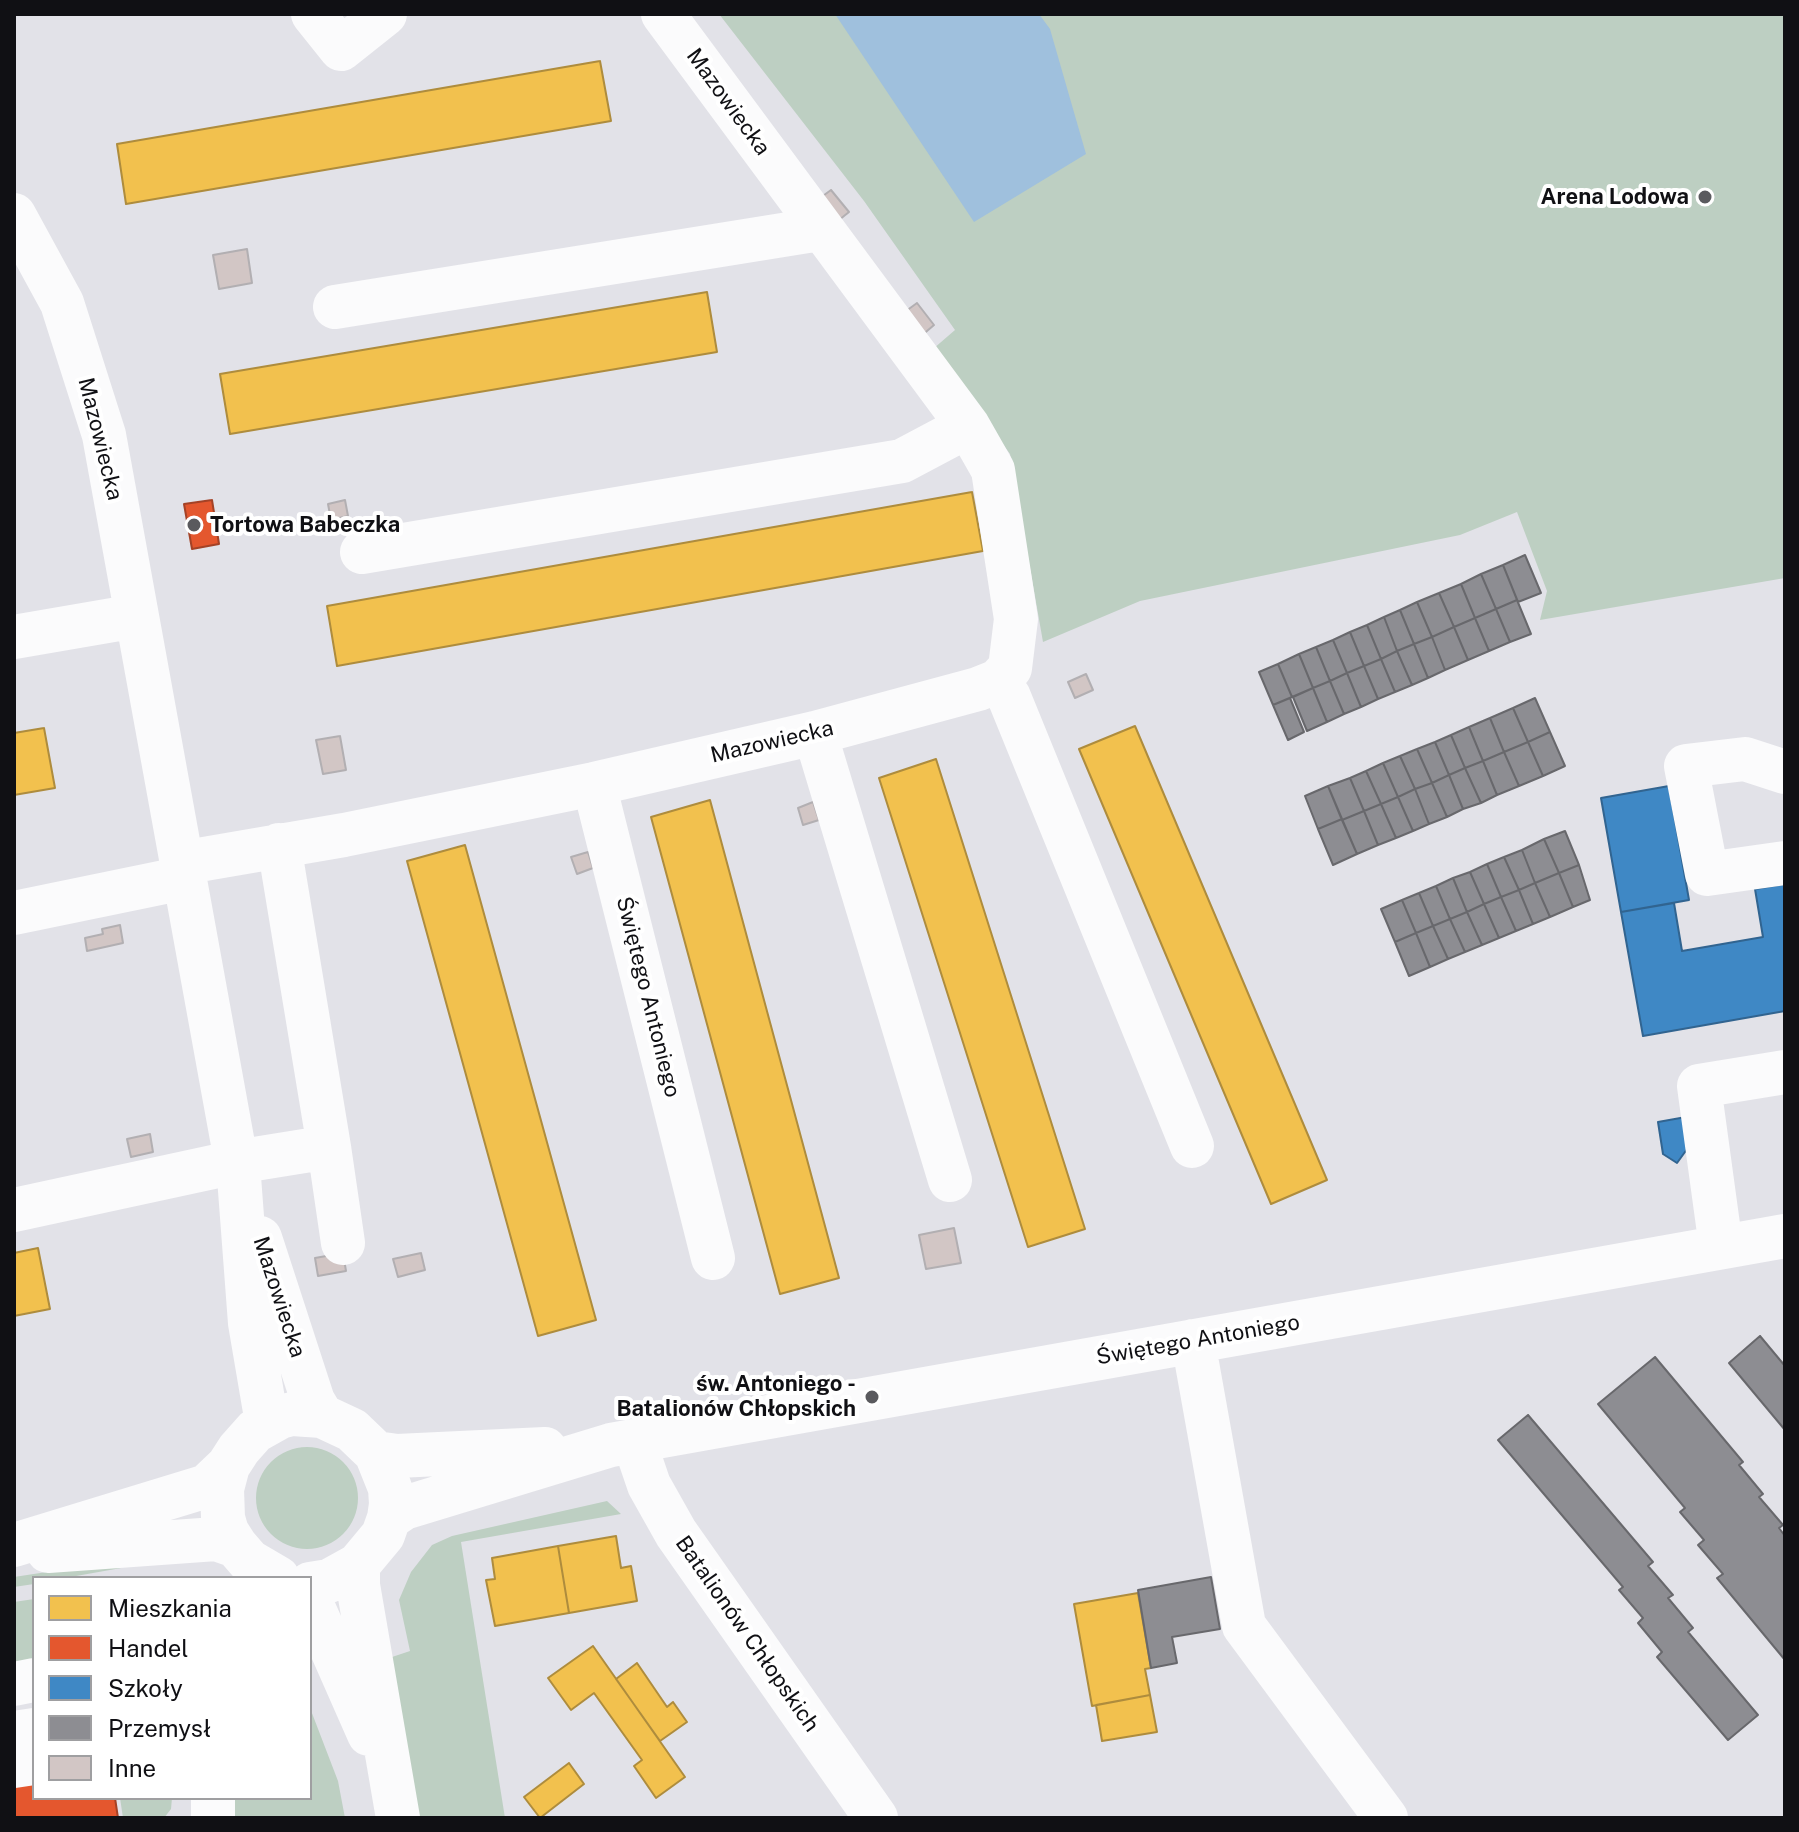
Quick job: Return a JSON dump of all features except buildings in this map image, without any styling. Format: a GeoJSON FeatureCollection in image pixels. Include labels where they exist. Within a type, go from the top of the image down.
{"type":"FeatureCollection","features":[{"type":"Feature","properties":{"kind":"street"},"geometry":{"type":"LineString","coordinates":[[313,14],[341,49],[385,14]]}},
{"type":"Feature","properties":{"kind":"street","name":"Mazowiecka"},"geometry":{"type":"LineString","coordinates":[[14,913],[279,845],[594,784],[815,733],[978,689],[998,681],[1010,668],[1016,619],[993,470],[968,426],[663,14]]}},
{"type":"Feature","properties":{"kind":"street","name":"Mazowiecka"},"geometry":{"type":"LineString","coordinates":[[14,215],[28,255],[62,303],[104,435],[238,1170],[250,1323],[267,1423]]}},
{"type":"Feature","properties":{"kind":"street"},"geometry":{"type":"LineString","coordinates":[[335,307],[820,229]]}},
{"type":"Feature","properties":{"kind":"street"},"geometry":{"type":"LineString","coordinates":[[362,552],[902,461],[968,426]]}},
{"type":"Feature","properties":{"kind":"street"},"geometry":{"type":"LineString","coordinates":[[14,637],[136,616]]}},
{"type":"Feature","properties":{"kind":"street"},"geometry":{"type":"LineString","coordinates":[[998,681],[1009,697],[1192,1146]]}},
{"type":"Feature","properties":{"kind":"street"},"geometry":{"type":"LineString","coordinates":[[815,733],[950,1180]]}},
{"type":"Feature","properties":{"kind":"street"},"geometry":{"type":"LineString","coordinates":[[1785,772],[1745,759],[1686,766],[1707,874],[1785,863]]}},
{"type":"Feature","properties":{"kind":"street","name":"Świętego Antoniego"},"geometry":{"type":"LineString","coordinates":[[594,784],[713,1258]]}},
{"type":"Feature","properties":{"kind":"street"},"geometry":{"type":"LineString","coordinates":[[279,845],[343,1243]]}},
{"type":"Feature","properties":{"kind":"street"},"geometry":{"type":"LineString","coordinates":[[1721,1247],[1699,1086],[1785,1072]]}},
{"type":"Feature","properties":{"kind":"street"},"geometry":{"type":"LineString","coordinates":[[14,1210],[238,1170],[329,1147]]}},
{"type":"Feature","properties":{"kind":"street","name":"Mazowiecka"},"geometry":{"type":"LineString","coordinates":[[238,1170],[313,1401],[322,1416]]}},
{"type":"Feature","properties":{"kind":"street","name":"Świętego Antoniego"},"geometry":{"type":"LineString","coordinates":[[389,1518],[404,1508],[622,1443],[1785,1236]]}},
{"type":"Feature","properties":{"kind":"street"},"geometry":{"type":"LineString","coordinates":[[1193,1341],[1244,1626],[1386,1818]]}},
{"type":"Feature","properties":{"kind":"street"},"geometry":{"type":"LineString","coordinates":[[14,1545],[207,1486],[228,1466],[246,1440],[267,1423],[292,1414],[322,1416],[352,1430],[376,1453],[390,1488],[389,1518],[383,1535],[358,1565],[329,1581],[312,1584]]}},
{"type":"Feature","properties":{"kind":"street","name":"Świętego Antoniego"},"geometry":{"type":"LineString","coordinates":[[376,1453],[397,1456],[622,1443]]}},
{"type":"Feature","properties":{"kind":"street","name":"Batalionów Chłopskich"},"geometry":{"type":"LineString","coordinates":[[622,1443],[676,1533],[876,1818]]}},
{"type":"Feature","properties":{"kind":"street"},"geometry":{"type":"LineString","coordinates":[[228,1466],[222,1489],[227,1532],[249,1561],[275,1576]]}},
{"type":"Feature","properties":{"kind":"street"},"geometry":{"type":"LineString","coordinates":[[14,1553],[136,1547],[216,1539],[236,1546]]}},
{"type":"Feature","properties":{"kind":"street"},"geometry":{"type":"LineString","coordinates":[[358,1565],[358,1585],[394,1799]]}},
{"type":"Feature","properties":{"kind":"street"},"geometry":{"type":"LineString","coordinates":[[312,1605],[394,1799]]}},
{"type":"Feature","properties":{"kind":"green space"},"geometry":{"type":"Polygon","coordinates":[[[719,14],[1785,14],[1785,578],[1540,620],[1547,591],[1517,512],[1460,535],[1140,601],[1043,642],[1010,454],[933,349],[955,330],[864,201],[719,14]]]}},
{"type":"Feature","properties":{"kind":"green space"},"geometry":{"type":"Polygon","coordinates":[[[307,1447],[326,1451],[343,1462],[354,1479],[358,1498],[354,1517],[343,1534],[326,1545],[307,1549],[288,1545],[271,1534],[260,1517],[256,1498],[260,1479],[271,1462],[288,1451],[307,1447]]]}},
{"type":"Feature","properties":{"kind":"green space"},"geometry":{"type":"Polygon","coordinates":[[[607,1501],[621,1514],[461,1542],[505,1818],[418,1818],[386,1659],[410,1651],[399,1600],[411,1572],[432,1545],[452,1536],[607,1501]]]}},
{"type":"Feature","properties":{"kind":"green space"},"geometry":{"type":"Polygon","coordinates":[[[73,1568],[121,1568],[76,1576],[32,1576],[32,1584],[14,1587],[14,1577],[73,1568]]]}},
{"type":"Feature","properties":{"kind":"green space"},"geometry":{"type":"Polygon","coordinates":[[[32,1599],[32,1659],[14,1663],[14,1602],[32,1599]]]}},
{"type":"Feature","properties":{"kind":"green space"},"geometry":{"type":"Polygon","coordinates":[[[312,1713],[338,1781],[345,1818],[232,1818],[229,1800],[312,1800],[312,1713]]]}},
{"type":"Feature","properties":{"kind":"green space"},"geometry":{"type":"Polygon","coordinates":[[[120,1800],[172,1800],[171,1809],[164,1818],[123,1818],[120,1800]]]}},
{"type":"Feature","properties":{"kind":"water"},"geometry":{"type":"Polygon","coordinates":[[[835,14],[1039,14],[1050,29],[1086,154],[974,222],[835,14]]]}},
{"type":"Feature","properties":{"kind":"place","name":"Arena Lodowa"},"geometry":{"type":"Point","coordinates":[1705,197]}},
{"type":"Feature","properties":{"kind":"place","name":"Tortowa Babeczka"},"geometry":{"type":"Point","coordinates":[194,525]}},
{"type":"Feature","properties":{"kind":"place","name":"św. Antoniego - Batalionów Chłopskich"},"geometry":{"type":"Point","coordinates":[872,1397]}}]}
